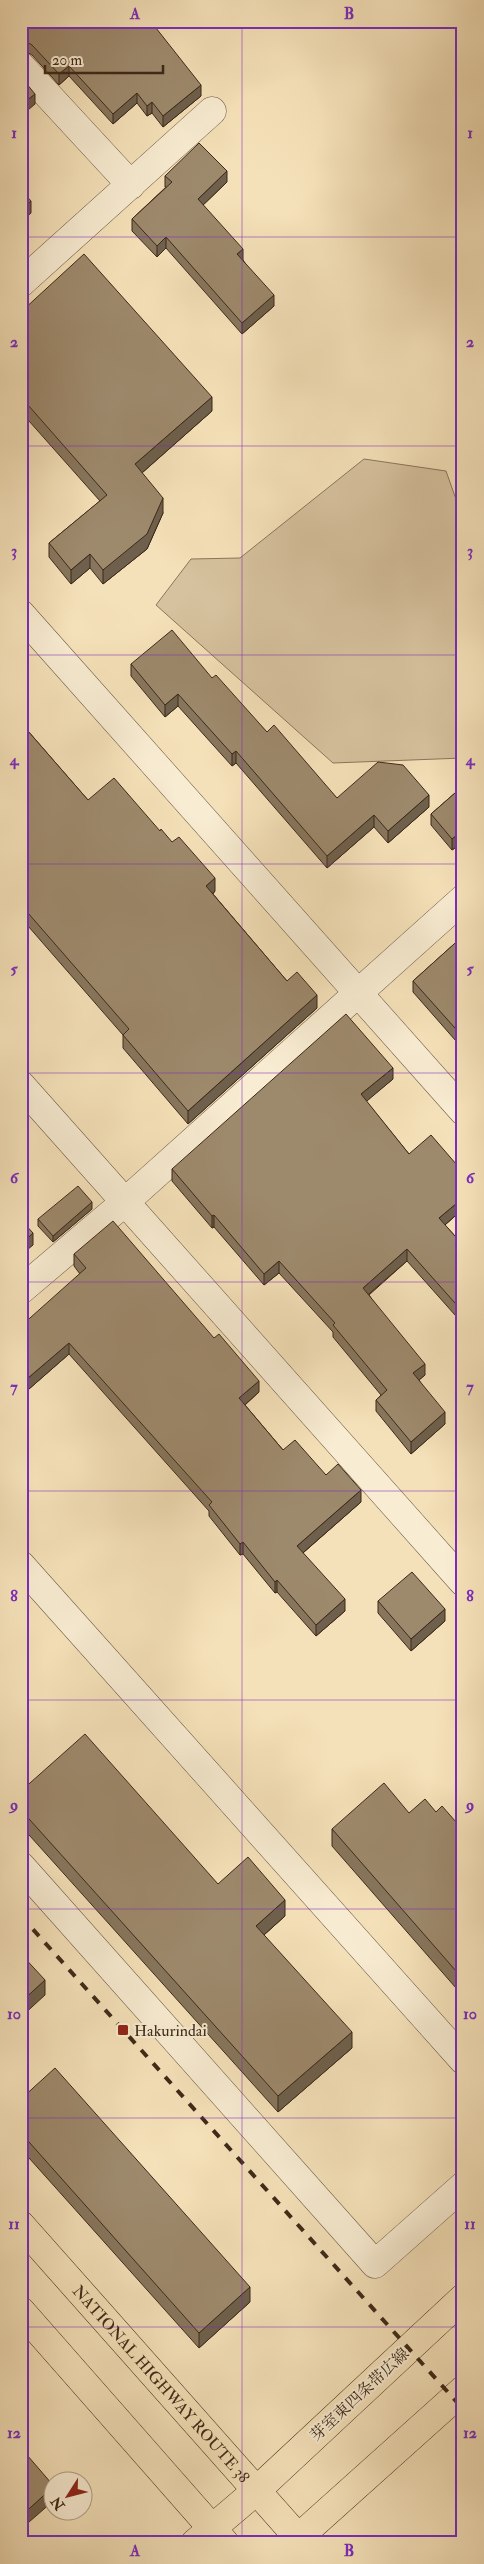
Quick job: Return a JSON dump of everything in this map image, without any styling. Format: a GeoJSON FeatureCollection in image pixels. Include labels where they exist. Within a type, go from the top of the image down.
{"type":"FeatureCollection","features":[{"type":"Feature","properties":{"kind":"main road","name":"NATIONAL HIGHWAY ROUTE 38"},"geometry":{"type":"LineString","coordinates":[[21,2225],[298,2541]]}},
{"type":"Feature","properties":{"kind":"main road","name":"芽室東四条帯広線"},"geometry":{"type":"LineString","coordinates":[[211,2538],[256,2491],[463,2298]]}},
{"type":"Feature","properties":{"kind":"main road"},"geometry":{"type":"LineString","coordinates":[[21,2311],[211,2538]]}},
{"type":"Feature","properties":{"kind":"main road"},"geometry":{"type":"LineString","coordinates":[[298,2541],[463,2390]]}},
{"type":"Feature","properties":{"kind":"street"},"geometry":{"type":"LineString","coordinates":[[21,66],[131,185]]}},
{"type":"Feature","properties":{"kind":"street"},"geometry":{"type":"LineString","coordinates":[[21,283],[212,111]]}},
{"type":"Feature","properties":{"kind":"street"},"geometry":{"type":"LineString","coordinates":[[21,614],[463,1111]]}},
{"type":"Feature","properties":{"kind":"street"},"geometry":{"type":"LineString","coordinates":[[21,1290],[124,1202],[463,899]]}},
{"type":"Feature","properties":{"kind":"street"},"geometry":{"type":"LineString","coordinates":[[21,1084],[463,1582]]}},
{"type":"Feature","properties":{"kind":"street"},"geometry":{"type":"LineString","coordinates":[[21,1565],[463,2060]]}},
{"type":"Feature","properties":{"kind":"street"},"geometry":{"type":"LineString","coordinates":[[21,1866],[375,2264],[463,2186]]}},
{"type":"Feature","properties":{"kind":"shaded area"},"geometry":{"type":"Polygon","coordinates":[[[364,459],[446,471],[463,519],[463,758],[333,763],[156,605],[191,559],[240,558],[364,459]]]}},
{"type":"Feature","properties":{"kind":"building"},"geometry":{"type":"Polygon","coordinates":[[[21,21],[154,21],[158,26],[156,28],[201,85],[163,116],[152,102],[147,106],[137,93],[113,114],[69,66],[59,74],[32,45],[21,40],[21,21]]]}},
{"type":"Feature","properties":{"kind":"building"},"geometry":{"type":"Polygon","coordinates":[[[21,77],[35,94],[21,105],[21,77]]]}},
{"type":"Feature","properties":{"kind":"building"},"geometry":{"type":"Polygon","coordinates":[[[199,143],[227,171],[198,199],[243,249],[237,254],[274,295],[242,323],[166,237],[157,246],[132,219],[172,182],[165,176],[199,143]]]}},
{"type":"Feature","properties":{"kind":"building"},"geometry":{"type":"Polygon","coordinates":[[[21,190],[31,201],[21,210],[21,190]]]}},
{"type":"Feature","properties":{"kind":"building"},"geometry":{"type":"Polygon","coordinates":[[[84,254],[212,397],[135,464],[163,498],[147,534],[103,570],[90,554],[71,570],[49,543],[107,495],[21,397],[21,310],[84,254]]]}},
{"type":"Feature","properties":{"kind":"building"},"geometry":{"type":"Polygon","coordinates":[[[172,630],[212,678],[216,675],[267,732],[274,725],[337,798],[378,762],[403,765],[429,795],[388,831],[374,815],[327,856],[236,751],[232,754],[178,694],[165,705],[131,664],[172,630]]]}},
{"type":"Feature","properties":{"kind":"building"},"geometry":{"type":"Polygon","coordinates":[[[21,723],[88,800],[114,778],[160,831],[161,829],[172,842],[179,837],[215,878],[206,886],[287,981],[297,972],[317,995],[188,1111],[123,1035],[129,1029],[28,913],[21,919],[21,723]]]}},
{"type":"Feature","properties":{"kind":"building"},"geometry":{"type":"Polygon","coordinates":[[[463,786],[463,838],[459,833],[452,839],[431,814],[463,786]]]}},
{"type":"Feature","properties":{"kind":"building"},"geometry":{"type":"Polygon","coordinates":[[[463,936],[463,1037],[413,981],[463,936]]]}},
{"type":"Feature","properties":{"kind":"building"},"geometry":{"type":"Polygon","coordinates":[[[346,1014],[393,1068],[361,1094],[409,1154],[431,1135],[463,1172],[463,1198],[439,1218],[463,1245],[463,1312],[407,1249],[363,1288],[425,1364],[413,1373],[445,1412],[411,1442],[376,1400],[387,1390],[333,1325],[335,1323],[279,1261],[264,1274],[172,1169],[346,1014]]]}},
{"type":"Feature","properties":{"kind":"building"},"geometry":{"type":"Polygon","coordinates":[[[78,1186],[92,1202],[53,1236],[38,1219],[78,1186]]]}},
{"type":"Feature","properties":{"kind":"building"},"geometry":{"type":"Polygon","coordinates":[[[21,1220],[33,1233],[21,1244],[21,1220]]]}},
{"type":"Feature","properties":{"kind":"building"},"geometry":{"type":"Polygon","coordinates":[[[113,1221],[214,1338],[219,1334],[259,1381],[239,1398],[283,1450],[295,1440],[326,1475],[338,1464],[361,1490],[297,1546],[345,1599],[316,1625],[277,1580],[275,1582],[243,1542],[240,1544],[209,1505],[212,1502],[69,1343],[21,1384],[21,1326],[86,1268],[74,1254],[113,1221]]]}},
{"type":"Feature","properties":{"kind":"building"},"geometry":{"type":"Polygon","coordinates":[[[412,1572],[445,1609],[411,1639],[378,1601],[412,1572]]]}},
{"type":"Feature","properties":{"kind":"building"},"geometry":{"type":"Polygon","coordinates":[[[21,1652],[26,1658],[21,1662],[21,1652]]]}},
{"type":"Feature","properties":{"kind":"building"},"geometry":{"type":"Polygon","coordinates":[[[85,1734],[218,1884],[248,1857],[285,1900],[256,1926],[352,2032],[278,2096],[21,1810],[21,1791],[85,1734]]]}},
{"type":"Feature","properties":{"kind":"building"},"geometry":{"type":"Polygon","coordinates":[[[384,1783],[409,1813],[425,1799],[436,1812],[442,1806],[463,1830],[463,1979],[332,1829],[384,1783]]]}},
{"type":"Feature","properties":{"kind":"building"},"geometry":{"type":"Polygon","coordinates":[[[21,1954],[45,1980],[21,2002],[21,1954]]]}},
{"type":"Feature","properties":{"kind":"building"},"geometry":{"type":"Polygon","coordinates":[[[55,2068],[250,2287],[199,2333],[21,2133],[21,2099],[55,2068]]]}},
{"type":"Feature","properties":{"kind":"building"},"geometry":{"type":"Polygon","coordinates":[[[21,2448],[42,2472],[42,2497],[21,2516],[21,2448]]]}},
{"type":"Feature","properties":{"kind":"railway"},"geometry":{"type":"LineString","coordinates":[[21,1916],[463,2409]]}},
{"type":"Feature","properties":{"kind":"place","name":"Hakurindai"},"geometry":{"type":"Point","coordinates":[123,2030]}}]}
